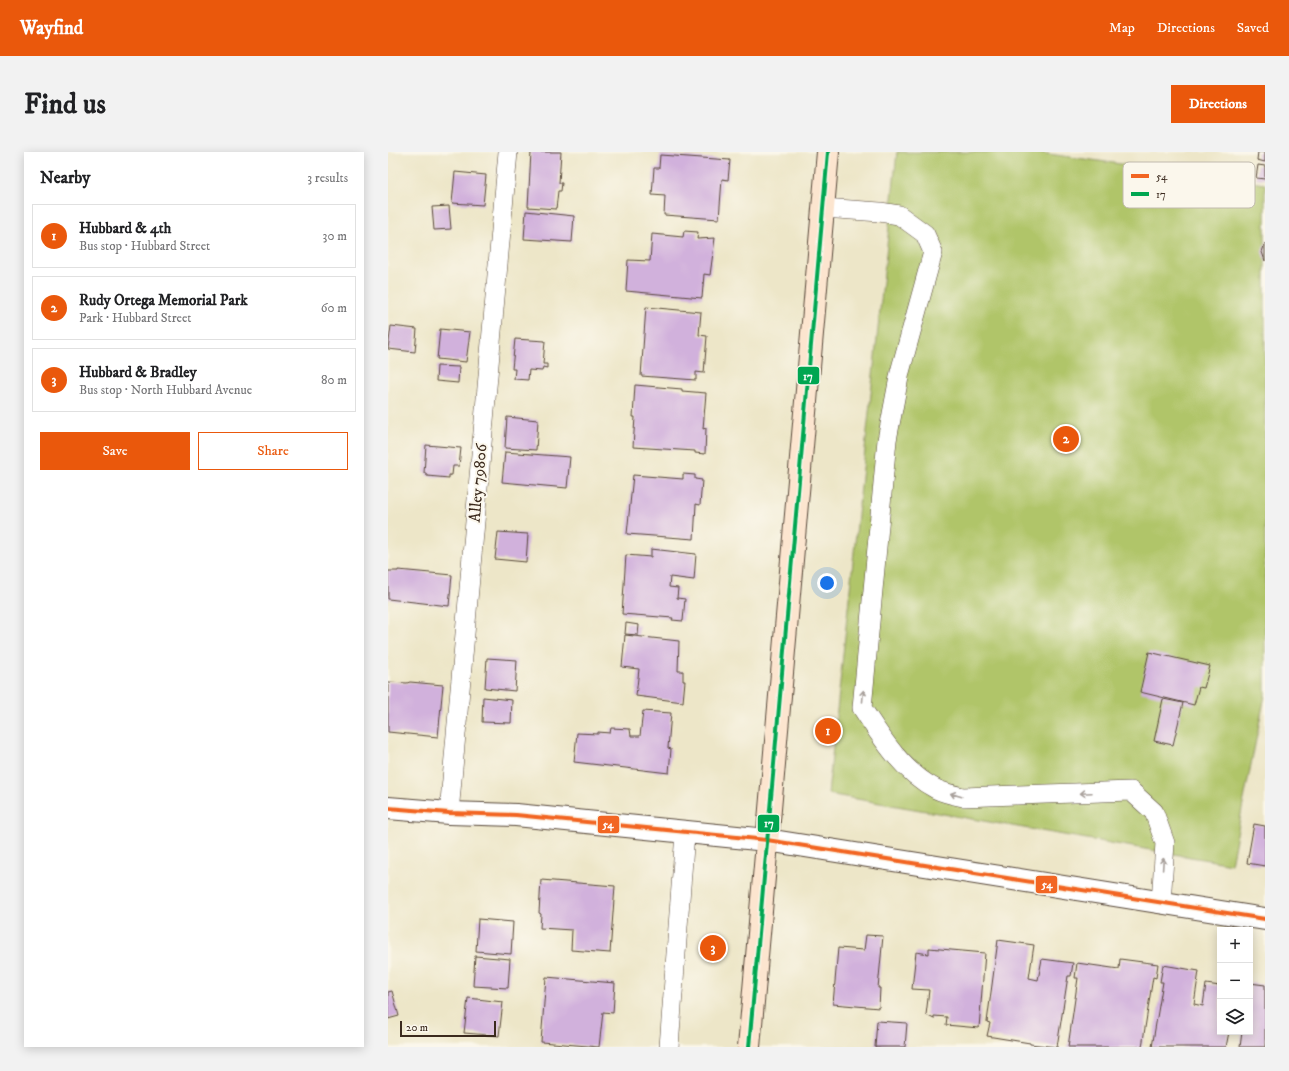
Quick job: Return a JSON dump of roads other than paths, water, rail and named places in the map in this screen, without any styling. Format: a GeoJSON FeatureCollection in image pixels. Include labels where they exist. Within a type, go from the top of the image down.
{"type":"FeatureCollection","features":[{"type":"Feature","properties":{"kind":"main road"},"geometry":{"type":"LineString","coordinates":[[749,1047],[828,152]]}},
{"type":"Feature","properties":{"kind":"street"},"geometry":{"type":"LineString","coordinates":[[388,808],[448,813],[516,815],[767,840],[1265,919]]}},
{"type":"Feature","properties":{"kind":"lane","name":"Alley 79806"},"geometry":{"type":"LineString","coordinates":[[448,813],[508,152]]}},
{"type":"Feature","properties":{"kind":"lane"},"geometry":{"type":"LineString","coordinates":[[823,208],[880,212],[898,215],[925,234],[933,252],[900,372],[887,440],[862,708],[880,736],[915,776],[938,790],[963,797],[1131,791],[1154,812],[1165,843],[1161,902]]}},
{"type":"Feature","properties":{"kind":"lane"},"geometry":{"type":"LineString","coordinates":[[669,1047],[685,833]]}},
{"type":"Feature","properties":{"kind":"place","name":"Rudy Ortega Memorial Park"},"geometry":{"type":"Point","coordinates":[1066,439]}},
{"type":"Feature","properties":{"kind":"place","name":"Hubbard & 4th"},"geometry":{"type":"Point","coordinates":[828,731]}},
{"type":"Feature","properties":{"kind":"place","name":"Hubbard & Bradley"},"geometry":{"type":"Point","coordinates":[713,948]}}]}
